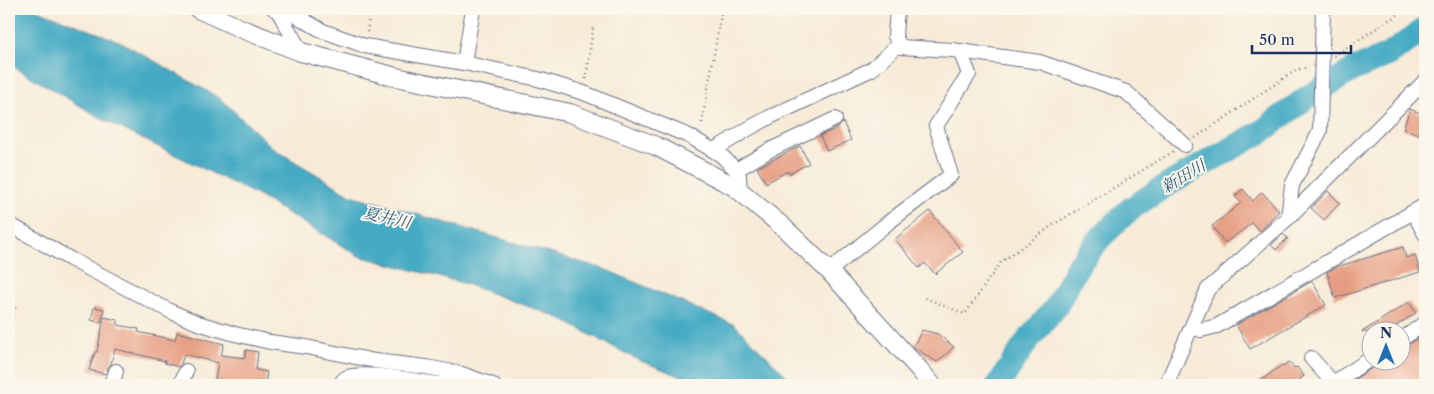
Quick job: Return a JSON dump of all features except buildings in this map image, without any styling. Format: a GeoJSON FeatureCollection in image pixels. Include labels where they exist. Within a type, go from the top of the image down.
{"type":"FeatureCollection","features":[{"type":"Feature","properties":{"kind":"street"},"geometry":{"type":"LineString","coordinates":[[198,9],[300,52],[396,77],[570,113],[656,146],[735,187],[782,226],[829,271],[932,385]]}},
{"type":"Feature","properties":{"kind":"street"},"geometry":{"type":"LineString","coordinates":[[276,9],[300,52]]}},
{"type":"Feature","properties":{"kind":"street"},"geometry":{"type":"LineString","coordinates":[[276,9],[293,14],[323,31],[365,46],[464,63],[538,79],[584,93],[689,136],[714,150],[736,170],[739,176],[740,191]]}},
{"type":"Feature","properties":{"kind":"street"},"geometry":{"type":"LineString","coordinates":[[464,63],[473,9]]}},
{"type":"Feature","properties":{"kind":"street"},"geometry":{"type":"LineString","coordinates":[[897,9],[895,36],[900,47],[960,51],[1040,62],[1126,92],[1185,145]]}},
{"type":"Feature","properties":{"kind":"street"},"geometry":{"type":"LineString","coordinates":[[1288,218],[1292,185],[1320,131],[1323,9]]}},
{"type":"Feature","properties":{"kind":"street"},"geometry":{"type":"LineString","coordinates":[[714,150],[770,117],[872,69],[899,44]]}},
{"type":"Feature","properties":{"kind":"street"},"geometry":{"type":"LineString","coordinates":[[829,271],[951,175],[936,126],[969,74],[960,51]]}},
{"type":"Feature","properties":{"kind":"street"},"geometry":{"type":"LineString","coordinates":[[1166,385],[1208,289],[1288,218],[1425,81]]}},
{"type":"Feature","properties":{"kind":"street"},"geometry":{"type":"LineString","coordinates":[[736,170],[770,150],[835,119]]}},
{"type":"Feature","properties":{"kind":"street"},"geometry":{"type":"LineString","coordinates":[[1192,327],[1201,330],[1217,326],[1419,209],[1425,234]]}},
{"type":"Feature","properties":{"kind":"street"},"geometry":{"type":"LineString","coordinates":[[9,224],[70,259],[174,313],[198,323],[270,342],[375,361],[426,367],[464,375],[493,385]]}},
{"type":"Feature","properties":{"kind":"street"},"geometry":{"type":"LineString","coordinates":[[1412,332],[1425,323]]}},
{"type":"Feature","properties":{"kind":"street"},"geometry":{"type":"LineString","coordinates":[[1311,358],[1334,384],[1362,365]]}},
{"type":"Feature","properties":{"kind":"street"},"geometry":{"type":"LineString","coordinates":[[109,385],[116,371]]}},
{"type":"Feature","properties":{"kind":"street"},"geometry":{"type":"LineString","coordinates":[[180,385],[186,371]]}},
{"type":"Feature","properties":{"kind":"street"},"geometry":{"type":"LineString","coordinates":[[340,385],[344,379],[357,376],[375,376],[446,384],[464,375]]}},
{"type":"Feature","properties":{"kind":"path"},"geometry":{"type":"LineString","coordinates":[[365,46],[370,9]]}},
{"type":"Feature","properties":{"kind":"path"},"geometry":{"type":"LineString","coordinates":[[701,142],[700,130],[722,9]]}},
{"type":"Feature","properties":{"kind":"path"},"geometry":{"type":"LineString","coordinates":[[925,298],[966,314],[1002,262],[1053,225],[1185,145],[1296,70],[1322,63],[1406,9]]}},
{"type":"Feature","properties":{"kind":"path"},"geometry":{"type":"LineString","coordinates":[[584,93],[593,28]]}},
{"type":"Feature","properties":{"kind":"path"},"geometry":{"type":"LineString","coordinates":[[9,303],[16,305],[9,330]]}},
{"type":"Feature","properties":{"kind":"water","name":"夏井川"},"geometry":{"type":"Polygon","coordinates":[[[9,9],[35,9],[121,42],[221,99],[274,149],[351,195],[604,269],[735,325],[796,385],[704,385],[638,360],[557,317],[466,284],[359,256],[257,195],[106,121],[9,64],[9,9]]]}},
{"type":"Feature","properties":{"kind":"waterway","name":"新田川"},"geometry":{"type":"LineString","coordinates":[[998,385],[1028,340],[1056,307],[1077,267],[1100,238],[1129,210],[1159,190],[1261,132],[1306,98],[1353,70],[1390,54],[1425,29]]}}]}
